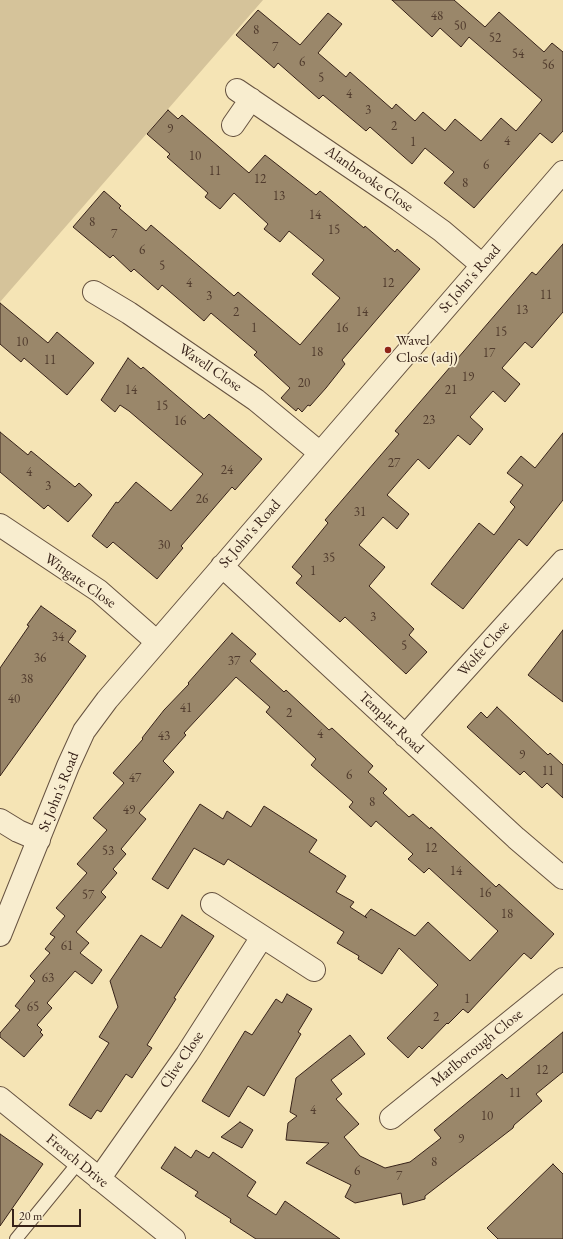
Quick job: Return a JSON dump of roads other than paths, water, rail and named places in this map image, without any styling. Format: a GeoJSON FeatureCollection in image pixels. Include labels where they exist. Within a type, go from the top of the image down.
{"type":"FeatureCollection","features":[{"type":"Feature","properties":{"kind":"street","name":"Alanbrooke Close"},"geometry":{"type":"LineString","coordinates":[[233,125],[244,95],[399,200],[442,231],[482,265]]}},
{"type":"Feature","properties":{"kind":"street","name":"St John's Road"},"geometry":{"type":"LineString","coordinates":[[0,935],[68,766],[84,731],[107,700],[563,172]]}},
{"type":"Feature","properties":{"kind":"street","name":"Wavell Close"},"geometry":{"type":"LineString","coordinates":[[94,292],[129,313],[256,400],[320,453]]}},
{"type":"Feature","properties":{"kind":"street","name":"Wingate Close"},"geometry":{"type":"LineString","coordinates":[[0,525],[99,591],[157,642]]}},
{"type":"Feature","properties":{"kind":"street","name":"Templar Road"},"geometry":{"type":"LineString","coordinates":[[222,566],[516,838],[563,878]]}},
{"type":"Feature","properties":{"kind":"street","name":"Wolfe Close"},"geometry":{"type":"LineString","coordinates":[[405,736],[562,566]]}},
{"type":"Feature","properties":{"kind":"street"},"geometry":{"type":"LineString","coordinates":[[0,820],[18,831],[39,840]]}},
{"type":"Feature","properties":{"kind":"street"},"geometry":{"type":"LineString","coordinates":[[212,904],[314,970]]}},
{"type":"Feature","properties":{"kind":"street","name":"Clive Close"},"geometry":{"type":"LineString","coordinates":[[98,1179],[187,1054],[262,937]]}},
{"type":"Feature","properties":{"kind":"street","name":"Marlborough Close"},"geometry":{"type":"LineString","coordinates":[[392,1118],[563,979]]}},
{"type":"Feature","properties":{"kind":"street","name":"French Drive"},"geometry":{"type":"LineString","coordinates":[[0,1098],[78,1163],[174,1239]]}},
{"type":"Feature","properties":{"kind":"lane"},"geometry":{"type":"LineString","coordinates":[[16,1239],[78,1163]]}},
{"type":"Feature","properties":{"kind":"place","name":"Wavel Close (adj)"},"geometry":{"type":"Point","coordinates":[388,350]}}]}
